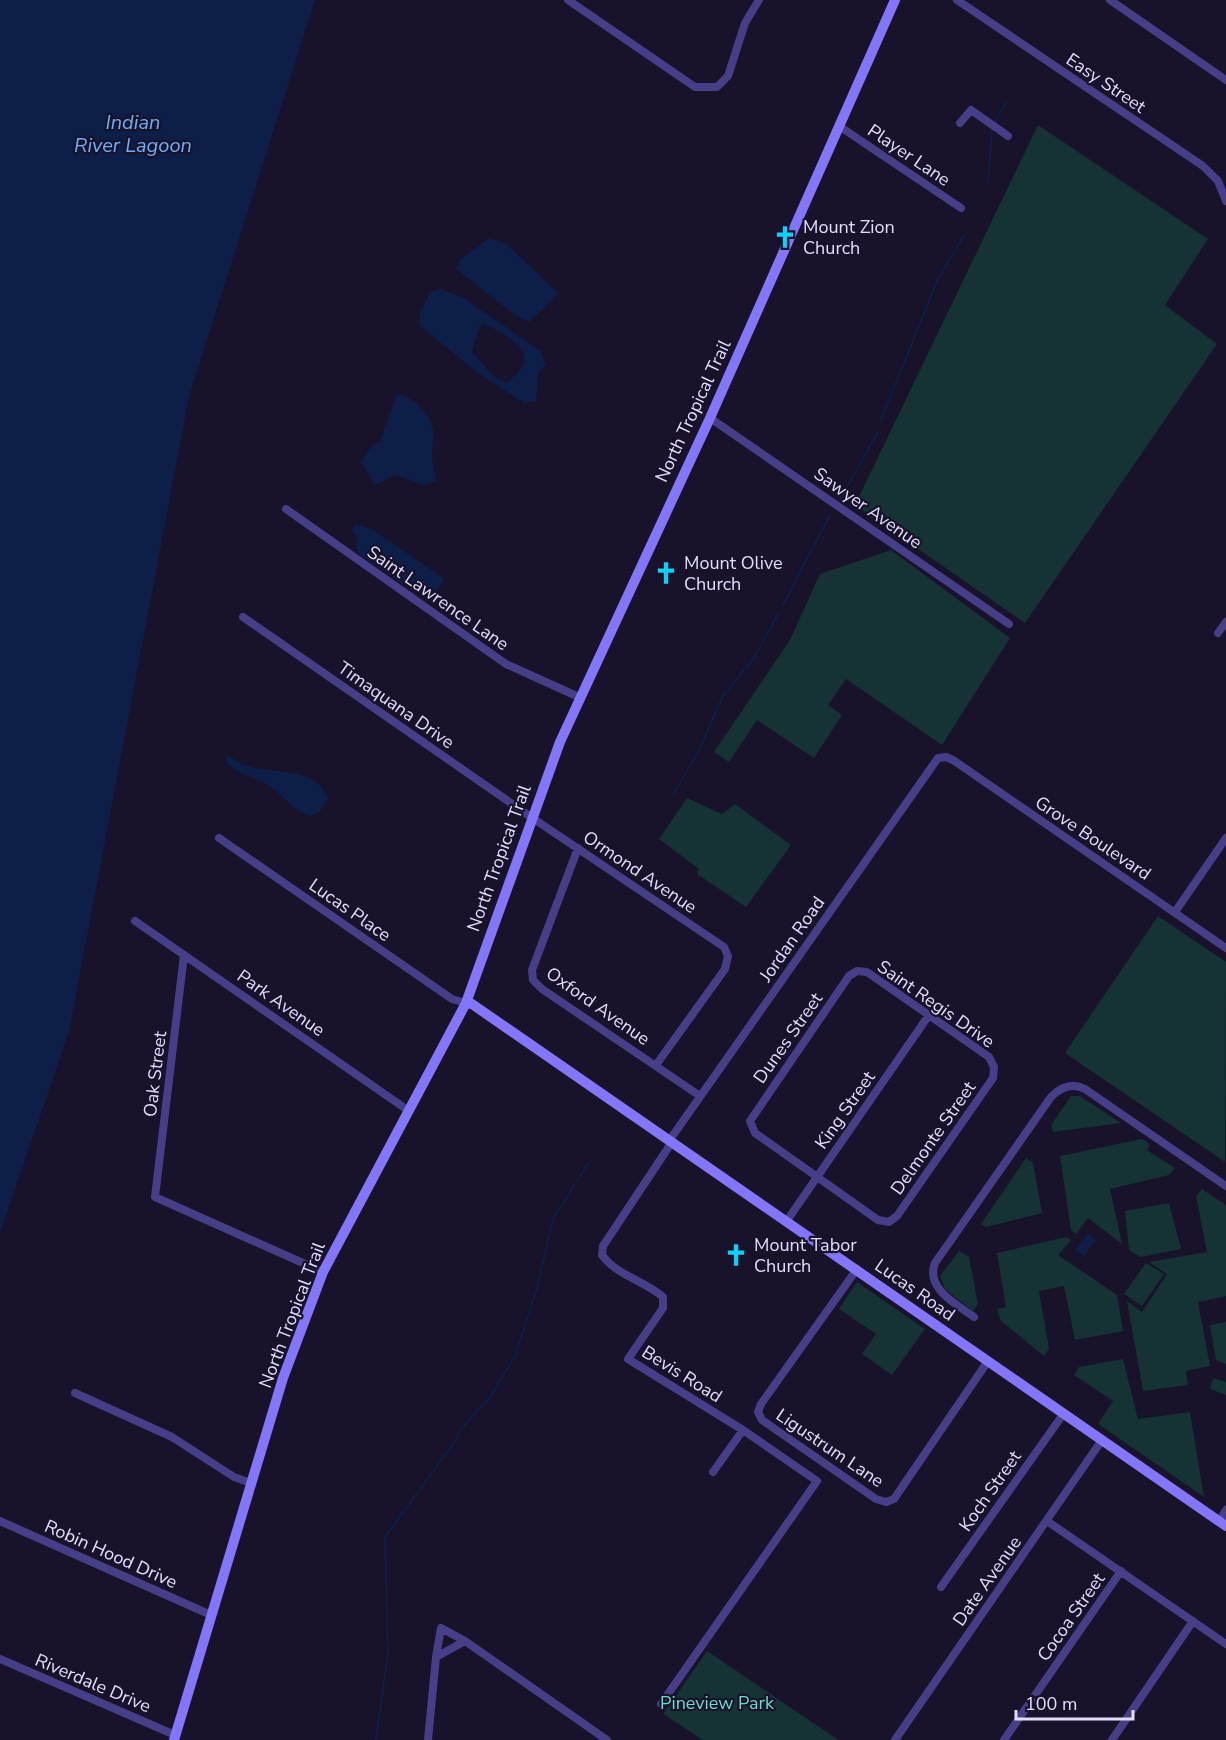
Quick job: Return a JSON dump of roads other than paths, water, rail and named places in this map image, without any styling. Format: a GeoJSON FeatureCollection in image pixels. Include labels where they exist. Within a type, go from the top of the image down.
{"type":"FeatureCollection","features":[{"type":"Feature","properties":{"kind":"street"},"geometry":{"type":"LineString","coordinates":[[568,0],[695,87],[711,89],[717,87],[728,76],[746,23],[759,0]]}},
{"type":"Feature","properties":{"kind":"street","name":"North Tropical Trail"},"geometry":{"type":"LineString","coordinates":[[174,1737],[283,1377],[323,1272],[465,1003],[560,742],[710,418],[895,0]]}},
{"type":"Feature","properties":{"kind":"street","name":"Easy Street"},"geometry":{"type":"LineString","coordinates":[[957,0],[1203,166],[1218,182],[1226,201]]}},
{"type":"Feature","properties":{"kind":"street"},"geometry":{"type":"LineString","coordinates":[[1110,0],[1226,80]]}},
{"type":"Feature","properties":{"kind":"street"},"geometry":{"type":"LineString","coordinates":[[960,123],[971,110],[1008,136]]}},
{"type":"Feature","properties":{"kind":"street","name":"Player Lane"},"geometry":{"type":"LineString","coordinates":[[839,126],[961,208]]}},
{"type":"Feature","properties":{"kind":"street","name":"Sawyer Avenue"},"geometry":{"type":"LineString","coordinates":[[710,418],[1009,624]]}},
{"type":"Feature","properties":{"kind":"street","name":"Saint Lawrence Lane"},"geometry":{"type":"LineString","coordinates":[[286,509],[506,664],[580,698]]}},
{"type":"Feature","properties":{"kind":"street","name":"Timaquana Drive"},"geometry":{"type":"LineString","coordinates":[[243,617],[531,817]]}},
{"type":"Feature","properties":{"kind":"street"},"geometry":{"type":"LineString","coordinates":[[1218,633],[1226,621]]}},
{"type":"Feature","properties":{"kind":"street","name":"Grove Boulevard"},"geometry":{"type":"LineString","coordinates":[[942,757],[953,760],[1226,948]]}},
{"type":"Feature","properties":{"kind":"street","name":"Jordan Road"},"geometry":{"type":"LineString","coordinates":[[670,1142],[932,765],[942,757]]}},
{"type":"Feature","properties":{"kind":"street","name":"Ormond Avenue"},"geometry":{"type":"LineString","coordinates":[[531,817],[724,947],[728,956],[725,969],[656,1065]]}},
{"type":"Feature","properties":{"kind":"street","name":"Lucas Place"},"geometry":{"type":"LineString","coordinates":[[219,838],[452,999],[465,1003]]}},
{"type":"Feature","properties":{"kind":"street"},"geometry":{"type":"LineString","coordinates":[[1175,912],[1226,838]]}},
{"type":"Feature","properties":{"kind":"street","name":"Oxford Avenue"},"geometry":{"type":"LineString","coordinates":[[578,848],[532,970],[533,980],[542,989],[700,1096]]}},
{"type":"Feature","properties":{"kind":"street","name":"Park Avenue"},"geometry":{"type":"LineString","coordinates":[[135,921],[409,1111]]}},
{"type":"Feature","properties":{"kind":"street","name":"Oak Street"},"geometry":{"type":"LineString","coordinates":[[184,955],[155,1197],[323,1272]]}},
{"type":"Feature","properties":{"kind":"street","name":"Saint Regis Drive"},"geometry":{"type":"LineString","coordinates":[[857,971],[867,972],[989,1057],[994,1067]]}},
{"type":"Feature","properties":{"kind":"street","name":"Dunes Street"},"geometry":{"type":"LineString","coordinates":[[817,1177],[755,1133],[750,1120],[849,976],[857,971]]}},
{"type":"Feature","properties":{"kind":"street","name":"Lucas Road"},"geometry":{"type":"LineString","coordinates":[[465,1003],[472,1004],[1223,1524]]}},
{"type":"Feature","properties":{"kind":"street","name":"King Street"},"geometry":{"type":"LineString","coordinates":[[786,1222],[929,1016]]}},
{"type":"Feature","properties":{"kind":"street","name":"Delmonte Street"},"geometry":{"type":"LineString","coordinates":[[817,1177],[878,1221],[889,1222],[897,1216],[993,1078],[994,1067]]}},
{"type":"Feature","properties":{"kind":"street"},"geometry":{"type":"LineString","coordinates":[[974,1317],[937,1287],[933,1278],[935,1263],[1051,1097],[1066,1086],[1079,1086],[1085,1089],[1226,1186]]}},
{"type":"Feature","properties":{"kind":"street","name":"Bevis Road"},"geometry":{"type":"LineString","coordinates":[[661,1704],[817,1481],[743,1430],[628,1359],[663,1308],[663,1297],[654,1288],[608,1263],[602,1256],[603,1246],[670,1142]]}},
{"type":"Feature","properties":{"kind":"street","name":"Ligustrum Lane"},"geometry":{"type":"LineString","coordinates":[[857,1269],[760,1404],[758,1412],[762,1419],[867,1493],[886,1502],[894,1500],[988,1361]]}},
{"type":"Feature","properties":{"kind":"street"},"geometry":{"type":"LineString","coordinates":[[75,1393],[172,1437],[234,1477],[251,1483]]}},
{"type":"Feature","properties":{"kind":"street","name":"Koch Street"},"geometry":{"type":"LineString","coordinates":[[941,1587],[1064,1413]]}},
{"type":"Feature","properties":{"kind":"street"},"geometry":{"type":"LineString","coordinates":[[713,1472],[743,1430]]}},
{"type":"Feature","properties":{"kind":"street","name":"Date Avenue"},"geometry":{"type":"LineString","coordinates":[[895,1740],[1102,1440]]}},
{"type":"Feature","properties":{"kind":"street"},"geometry":{"type":"LineString","coordinates":[[1223,1524],[1226,1510]]}},
{"type":"Feature","properties":{"kind":"street","name":"Robin Hood Drive"},"geometry":{"type":"LineString","coordinates":[[0,1521],[211,1615]]}},
{"type":"Feature","properties":{"kind":"street"},"geometry":{"type":"LineString","coordinates":[[1047,1521],[1226,1644]]}},
{"type":"Feature","properties":{"kind":"street","name":"Cocoa Street"},"geometry":{"type":"LineString","coordinates":[[1004,1740],[1121,1571]]}},
{"type":"Feature","properties":{"kind":"street"},"geometry":{"type":"LineString","coordinates":[[1112,1740],[1193,1621]]}},
{"type":"Feature","properties":{"kind":"street"},"geometry":{"type":"LineString","coordinates":[[428,1740],[441,1628],[465,1641],[607,1740]]}},
{"type":"Feature","properties":{"kind":"street"},"geometry":{"type":"LineString","coordinates":[[436,1657],[465,1641]]}},
{"type":"Feature","properties":{"kind":"street","name":"Riverdale Drive"},"geometry":{"type":"LineString","coordinates":[[0,1659],[174,1737]]}},
{"type":"Feature","properties":{"kind":"water","name":"Indian River Lagoon"},"geometry":{"type":"Polygon","coordinates":[[[0,0],[315,0],[189,397],[69,1032],[0,1233],[0,0]]]}},
{"type":"Feature","properties":{"kind":"water"},"geometry":{"type":"Polygon","coordinates":[[[490,238],[507,244],[559,294],[529,322],[516,316],[456,269],[460,259],[490,238]]]}},
{"type":"Feature","properties":{"kind":"water"},"geometry":{"type":"Polygon","coordinates":[[[440,289],[462,297],[541,351],[546,366],[539,371],[536,401],[524,403],[478,373],[420,326],[419,315],[430,292],[440,289]],[[484,324],[480,326],[472,352],[493,375],[507,383],[523,365],[522,351],[505,335],[484,324]]]}},
{"type":"Feature","properties":{"kind":"water"},"geometry":{"type":"Polygon","coordinates":[[[402,394],[415,402],[432,423],[434,438],[432,456],[436,481],[424,485],[395,475],[375,485],[361,462],[372,445],[380,442],[396,396],[402,394]]]}},
{"type":"Feature","properties":{"kind":"water"},"geometry":{"type":"Polygon","coordinates":[[[356,524],[370,528],[442,577],[444,580],[435,593],[425,596],[415,592],[360,555],[356,548],[357,537],[352,531],[356,524]]]}},
{"type":"Feature","properties":{"kind":"water"},"geometry":{"type":"Polygon","coordinates":[[[227,757],[255,768],[303,775],[322,787],[328,797],[316,814],[302,813],[271,787],[230,766],[226,762],[227,757]]]}},
{"type":"Feature","properties":{"kind":"water"},"geometry":{"type":"Polygon","coordinates":[[[1088,1234],[1096,1240],[1084,1256],[1075,1250],[1088,1234]]]}},
{"type":"Feature","properties":{"kind":"waterway"},"geometry":{"type":"LineString","coordinates":[[994,124],[1006,102]]}},
{"type":"Feature","properties":{"kind":"waterway"},"geometry":{"type":"LineString","coordinates":[[988,184],[992,129]]}},
{"type":"Feature","properties":{"kind":"waterway"},"geometry":{"type":"LineString","coordinates":[[880,422],[938,279],[964,236]]}},
{"type":"Feature","properties":{"kind":"waterway"},"geometry":{"type":"LineString","coordinates":[[841,498],[877,433]]}},
{"type":"Feature","properties":{"kind":"waterway"},"geometry":{"type":"LineString","coordinates":[[783,605],[830,515]]}},
{"type":"Feature","properties":{"kind":"waterway"},"geometry":{"type":"LineString","coordinates":[[673,795],[698,752],[723,696],[754,658],[778,614]]}},
{"type":"Feature","properties":{"kind":"waterway"},"geometry":{"type":"LineString","coordinates":[[376,1740],[388,1653],[385,1537],[456,1440],[461,1429],[490,1397],[515,1356],[537,1288],[553,1219],[588,1164]]}},
{"type":"Feature","properties":{"kind":"place","name":"Mount Zion Church"},"geometry":{"type":"Point","coordinates":[785,237]}},
{"type":"Feature","properties":{"kind":"place","name":"Mount Olive Church"},"geometry":{"type":"Point","coordinates":[666,573]}},
{"type":"Feature","properties":{"kind":"place","name":"Mount Tabor Church"},"geometry":{"type":"Point","coordinates":[736,1255]}},
{"type":"Feature","properties":{"kind":"park label","name":"Pineview Park"},"geometry":{"type":"Point","coordinates":[717,1703]}}]}
